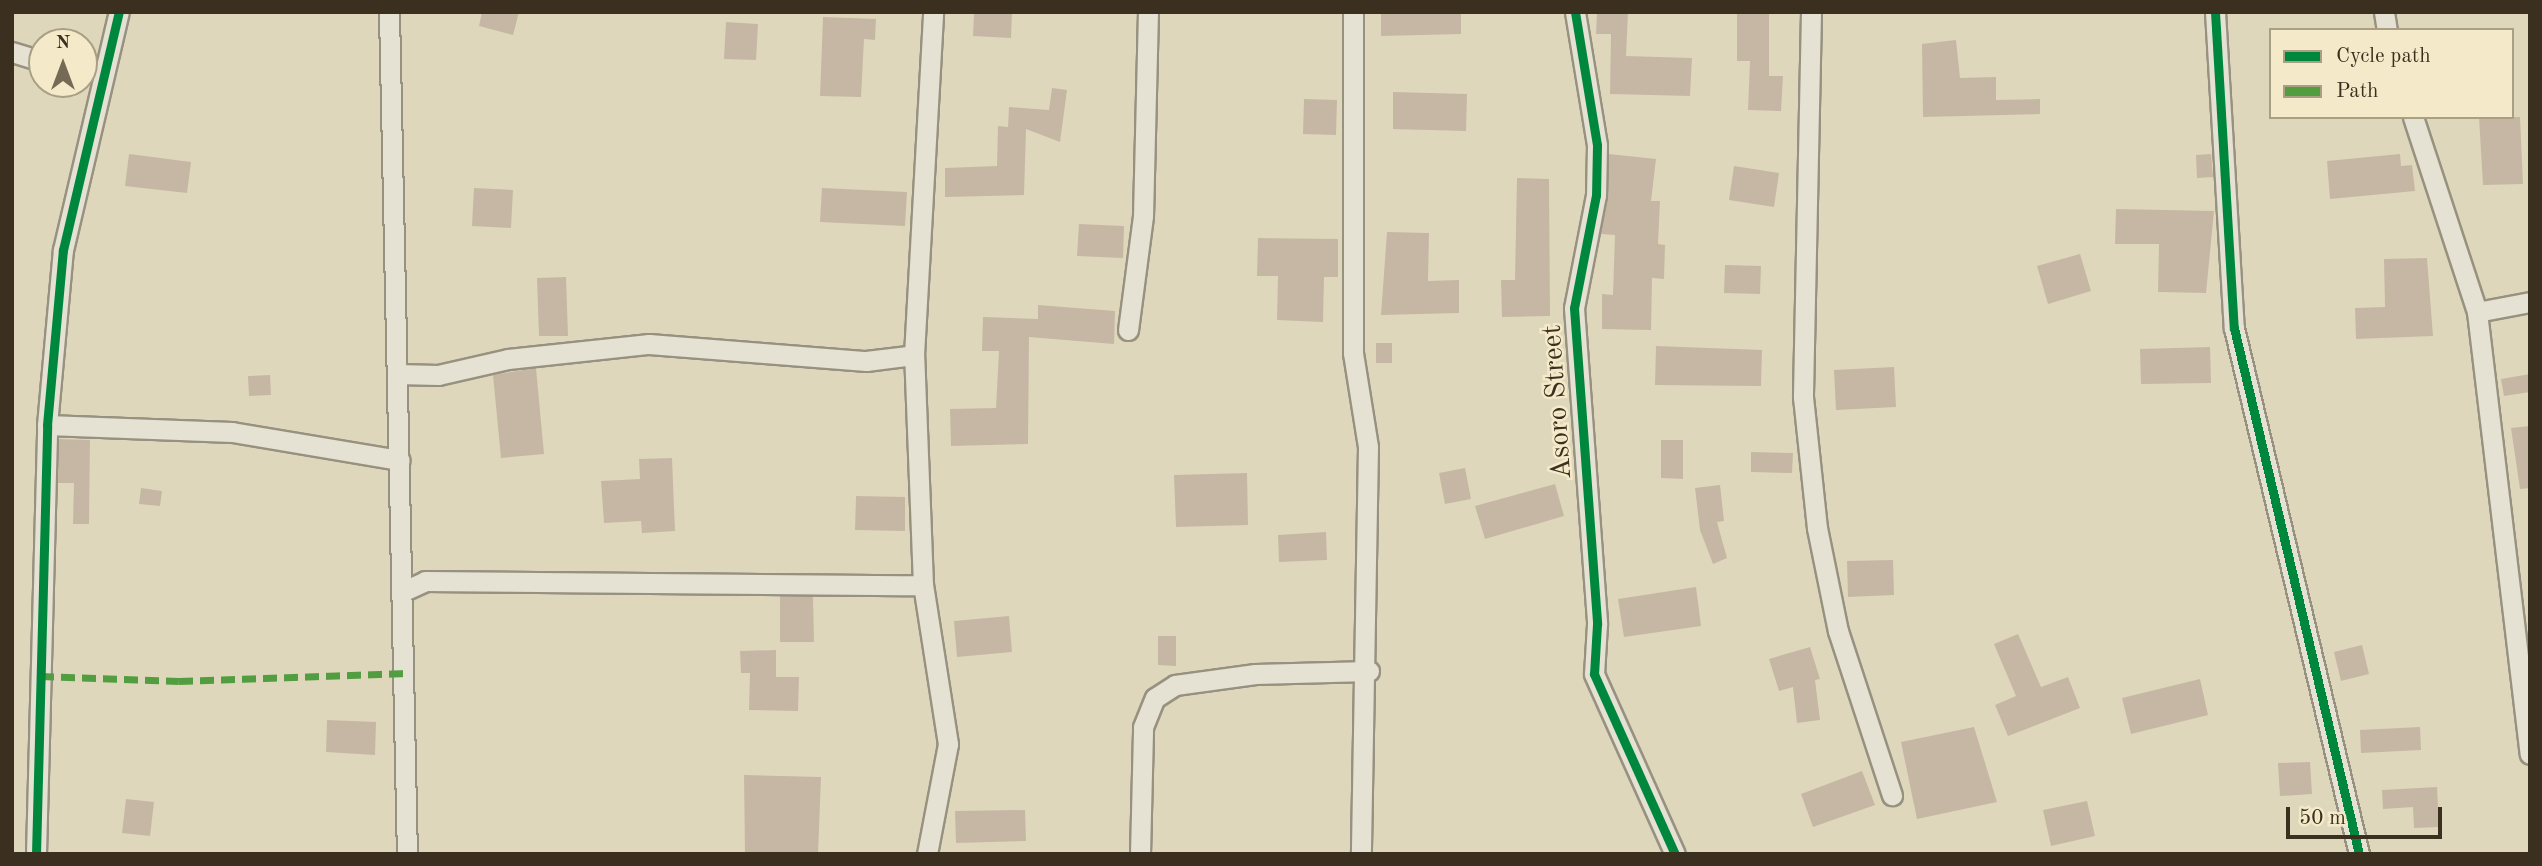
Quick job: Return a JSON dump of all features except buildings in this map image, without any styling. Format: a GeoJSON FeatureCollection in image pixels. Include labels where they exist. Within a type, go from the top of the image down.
{"type":"FeatureCollection","features":[{"type":"Feature","properties":{"kind":"street"},"geometry":{"type":"LineString","coordinates":[[98,64],[119,12]]}},
{"type":"Feature","properties":{"kind":"street"},"geometry":{"type":"LineString","coordinates":[[389,12],[404,591],[407,854]]}},
{"type":"Feature","properties":{"kind":"street"},"geometry":{"type":"LineString","coordinates":[[927,854],[948,744],[923,585],[914,355],[933,12]]}},
{"type":"Feature","properties":{"kind":"street"},"geometry":{"type":"LineString","coordinates":[[1128,330],[1143,216],[1148,12]]}},
{"type":"Feature","properties":{"kind":"street"},"geometry":{"type":"LineString","coordinates":[[1353,12],[1353,354],[1368,447],[1369,671],[1361,854]]}},
{"type":"Feature","properties":{"kind":"street","name":"Asoro Street"},"geometry":{"type":"LineString","coordinates":[[1575,12],[1597,145],[1596,195],[1574,308],[1597,625],[1594,674],[1675,854]]}},
{"type":"Feature","properties":{"kind":"street"},"geometry":{"type":"LineString","coordinates":[[1811,12],[1803,397],[1817,528],[1838,631],[1892,794]]}},
{"type":"Feature","properties":{"kind":"street"},"geometry":{"type":"LineString","coordinates":[[2215,12],[2234,328],[2359,854]]}},
{"type":"Feature","properties":{"kind":"street"},"geometry":{"type":"LineString","coordinates":[[36,854],[47,425],[63,250],[89,98]]}},
{"type":"Feature","properties":{"kind":"street"},"geometry":{"type":"LineString","coordinates":[[2414,119],[2477,312],[2530,754]]}},
{"type":"Feature","properties":{"kind":"street"},"geometry":{"type":"LineString","coordinates":[[2477,312],[2530,302]]}},
{"type":"Feature","properties":{"kind":"street"},"geometry":{"type":"LineString","coordinates":[[397,374],[438,375],[508,359],[649,344],[866,361],[914,355]]}},
{"type":"Feature","properties":{"kind":"street"},"geometry":{"type":"LineString","coordinates":[[47,425],[232,432],[400,460]]}},
{"type":"Feature","properties":{"kind":"street"},"geometry":{"type":"LineString","coordinates":[[404,591],[425,581],[923,585]]}},
{"type":"Feature","properties":{"kind":"street"},"geometry":{"type":"LineString","coordinates":[[1140,854],[1143,727],[1155,698],[1175,685],[1255,674],[1369,671]]}},
{"type":"Feature","properties":{"kind":"marked path"},"geometry":{"type":"LineString","coordinates":[[40,676],[179,681],[408,673]]}},
{"type":"Feature","properties":{"kind":"cycle path"},"geometry":{"type":"LineString","coordinates":[[36,854],[47,425],[63,250],[119,12]]}},
{"type":"Feature","properties":{"kind":"cycle path"},"geometry":{"type":"LineString","coordinates":[[1575,12],[1597,145],[1596,195],[1574,308],[1597,624],[1594,674],[1675,854]]}},
{"type":"Feature","properties":{"kind":"cycle path"},"geometry":{"type":"LineString","coordinates":[[2215,12],[2234,328],[2359,854]]}}]}
